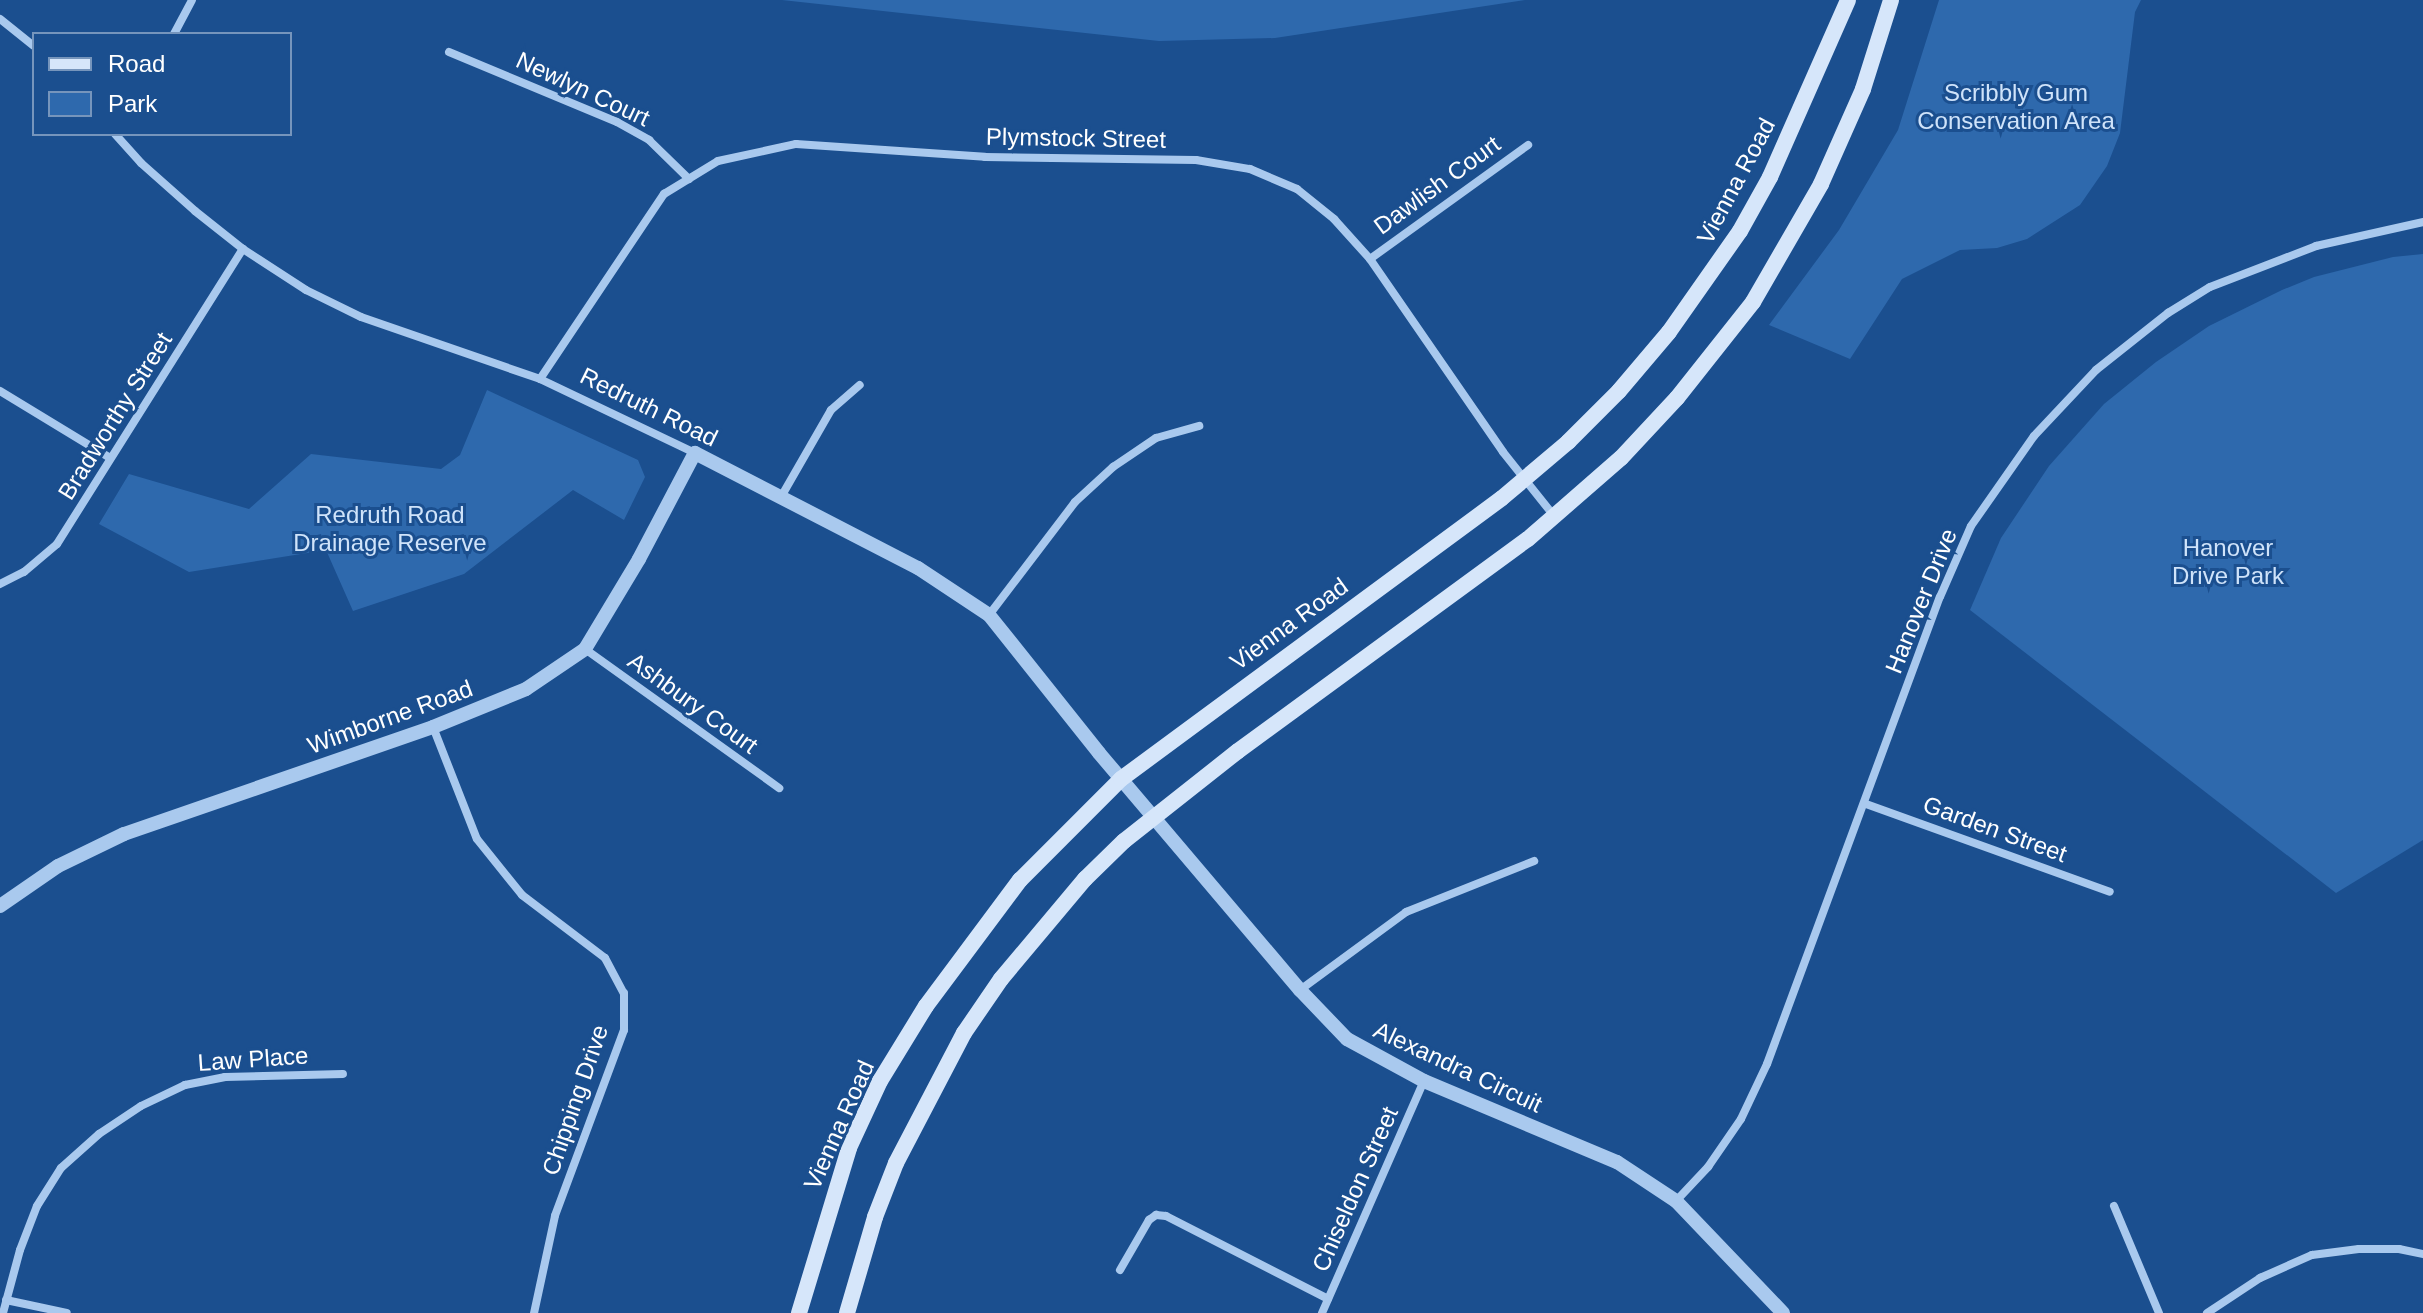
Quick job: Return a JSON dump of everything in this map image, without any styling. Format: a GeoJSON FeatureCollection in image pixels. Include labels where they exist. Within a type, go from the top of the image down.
{"type":"FeatureCollection","features":[{"type":"Feature","properties":{"kind":"main road","name":"Vienna Road"},"geometry":{"type":"LineString","coordinates":[[799,1313],[849,1148],[880,1081],[926,1006],[1020,880],[1121,779],[1526,479],[1619,391],[1669,332],[1715,269],[1770,177],[1848,0]]}},
{"type":"Feature","properties":{"kind":"main road"},"geometry":{"type":"LineString","coordinates":[[847,1313],[875,1217],[896,1163],[964,1033],[1001,979],[1064,903],[1111,853],[1153,816],[1555,516],[1621,458],[1677,398],[1753,302],[1797,228],[1843,138],[1863,89],[1891,0]]}},
{"type":"Feature","properties":{"kind":"street"},"geometry":{"type":"LineString","coordinates":[[175,32],[192,0]]}},
{"type":"Feature","properties":{"kind":"street"},"geometry":{"type":"LineString","coordinates":[[0,19],[32,44]]}},
{"type":"Feature","properties":{"kind":"street","name":"Newlyn Court"},"geometry":{"type":"LineString","coordinates":[[449,52],[617,122],[649,140],[689,179]]}},
{"type":"Feature","properties":{"kind":"street","name":"Redruth Road"},"geometry":{"type":"LineString","coordinates":[[117,136],[141,163],[243,249],[306,290],[361,317],[540,379],[695,453],[918,568],[989,615],[1121,779]]}},
{"type":"Feature","properties":{"kind":"street","name":"Plymstock Street"},"geometry":{"type":"LineString","coordinates":[[540,379],[664,194],[718,161],[796,144],[985,157],[1196,160],[1250,169],[1297,189],[1334,219],[1370,259],[1555,516]]}},
{"type":"Feature","properties":{"kind":"street","name":"Dawlish Court"},"geometry":{"type":"LineString","coordinates":[[1370,259],[1528,145]]}},
{"type":"Feature","properties":{"kind":"street","name":"Hanover Drive"},"geometry":{"type":"LineString","coordinates":[[1676,1201],[1708,1167],[1741,1119],[1767,1064],[1866,804],[1940,597],[1971,526],[2009,469],[2061,404],[2096,370],[2168,313],[2210,287],[2316,246],[2423,222]]}},
{"type":"Feature","properties":{"kind":"street","name":"Bradworthy Street"},"geometry":{"type":"LineString","coordinates":[[0,584],[24,572],[57,544],[91,495],[110,458],[243,249]]}},
{"type":"Feature","properties":{"kind":"street"},"geometry":{"type":"LineString","coordinates":[[781,497],[831,410],[860,385]]}},
{"type":"Feature","properties":{"kind":"street"},"geometry":{"type":"LineString","coordinates":[[0,391],[110,458]]}},
{"type":"Feature","properties":{"kind":"street"},"geometry":{"type":"LineString","coordinates":[[989,615],[1075,502],[1113,467],[1156,438],[1199,426]]}},
{"type":"Feature","properties":{"kind":"street","name":"Wimborne Road"},"geometry":{"type":"LineString","coordinates":[[0,906],[58,866],[124,834],[433,727],[526,689],[585,649],[639,559],[695,453]]}},
{"type":"Feature","properties":{"kind":"street","name":"Ashbury Court"},"geometry":{"type":"LineString","coordinates":[[585,649],[779,788]]}},
{"type":"Feature","properties":{"kind":"street","name":"Chipping Drive"},"geometry":{"type":"LineString","coordinates":[[433,727],[477,839],[522,895],[605,958],[624,993],[624,1030],[555,1216],[534,1313]]}},
{"type":"Feature","properties":{"kind":"street","name":"Alexandra Circuit"},"geometry":{"type":"LineString","coordinates":[[1121,779],[1300,990],[1347,1039],[1424,1081],[1617,1162],[1676,1201],[1783,1313]]}},
{"type":"Feature","properties":{"kind":"street","name":"Garden Street"},"geometry":{"type":"LineString","coordinates":[[1866,804],[2110,892]]}},
{"type":"Feature","properties":{"kind":"street"},"geometry":{"type":"LineString","coordinates":[[1300,990],[1406,912],[1534,861]]}},
{"type":"Feature","properties":{"kind":"street","name":"Law Place"},"geometry":{"type":"LineString","coordinates":[[3,1313],[37,1206],[61,1168],[99,1134],[141,1106],[185,1085],[225,1077],[343,1074]]}},
{"type":"Feature","properties":{"kind":"street","name":"Chiseldon Street"},"geometry":{"type":"LineString","coordinates":[[1322,1313],[1424,1081]]}},
{"type":"Feature","properties":{"kind":"street"},"geometry":{"type":"LineString","coordinates":[[2114,1206],[2159,1313]]}},
{"type":"Feature","properties":{"kind":"street"},"geometry":{"type":"LineString","coordinates":[[1120,1270],[1149,1220],[1156,1215],[1166,1216],[1328,1299]]}},
{"type":"Feature","properties":{"kind":"street"},"geometry":{"type":"LineString","coordinates":[[2207,1313],[2260,1278],[2312,1255],[2359,1249],[2399,1249],[2423,1254]]}},
{"type":"Feature","properties":{"kind":"street"},"geometry":{"type":"LineString","coordinates":[[6,1300],[67,1313]]}},
{"type":"Feature","properties":{"kind":"green space"},"geometry":{"type":"Polygon","coordinates":[[[782,0],[1525,0],[1275,38],[1159,41],[782,0]]]}},
{"type":"Feature","properties":{"kind":"green space","name":"Scribbly Gum Conservation Area"},"geometry":{"type":"Polygon","coordinates":[[[1939,0],[2141,0],[2135,12],[2120,133],[2107,166],[2080,205],[2027,239],[1997,248],[1960,250],[1902,279],[1850,359],[1769,325],[1839,230],[1898,130],[1939,0]]]}},
{"type":"Feature","properties":{"kind":"green space","name":"Hanover Drive Park"},"geometry":{"type":"Polygon","coordinates":[[[2423,254],[2423,840],[2336,893],[1970,610],[2001,538],[2049,466],[2104,404],[2156,362],[2209,326],[2314,277],[2393,257],[2423,254]]]}},
{"type":"Feature","properties":{"kind":"green space","name":"Redruth Road Drainage Reserve"},"geometry":{"type":"Polygon","coordinates":[[[487,390],[638,460],[645,477],[624,520],[573,490],[464,574],[353,611],[326,550],[189,572],[99,524],[129,474],[249,509],[311,454],[441,469],[460,455],[487,390]]]}}]}
